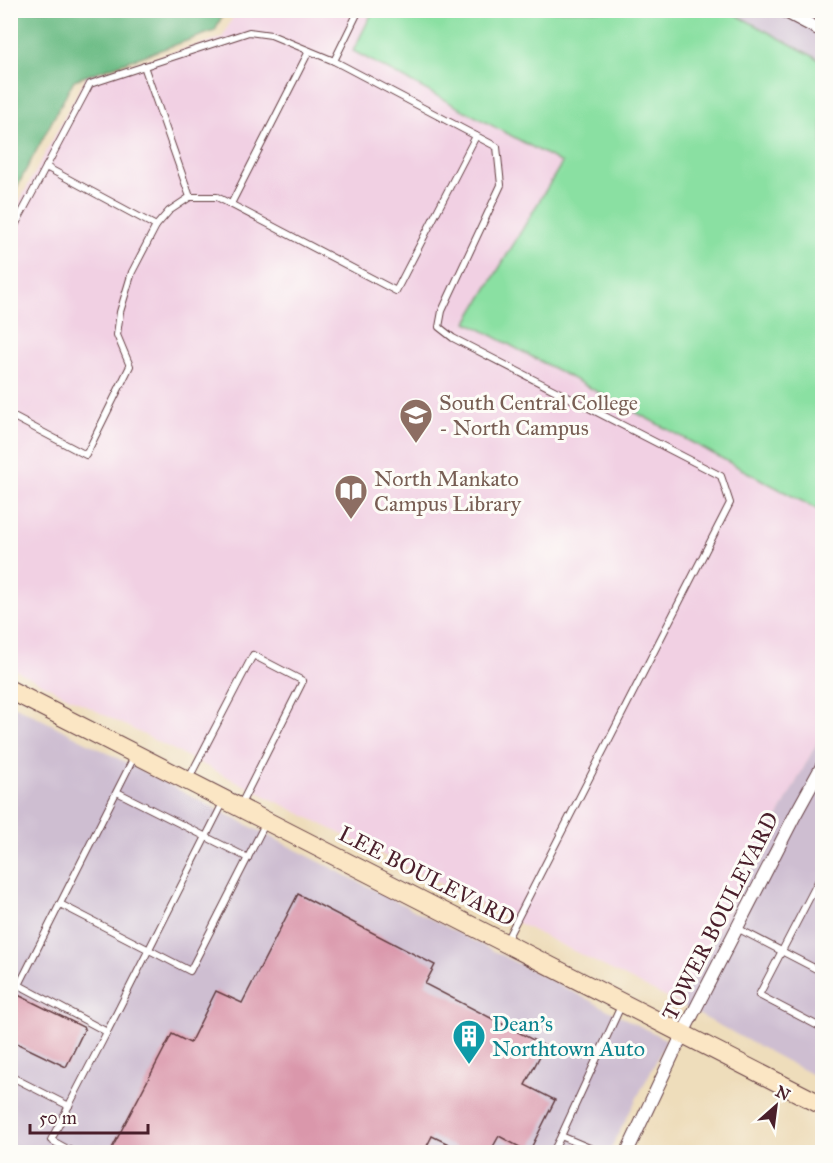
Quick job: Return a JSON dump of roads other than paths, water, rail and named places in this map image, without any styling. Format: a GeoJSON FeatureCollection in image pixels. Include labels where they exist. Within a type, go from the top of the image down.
{"type":"FeatureCollection","features":[{"type":"Feature","properties":{"kind":"street"},"geometry":{"type":"LineString","coordinates":[[782,10],[822,32]]}},
{"type":"Feature","properties":{"kind":"street","name":"LEE BOULEVARD"},"geometry":{"type":"LineString","coordinates":[[10,690],[822,1105]]}},
{"type":"Feature","properties":{"kind":"street","name":"TOWER BOULEVARD"},"geometry":{"type":"LineString","coordinates":[[627,1152],[682,1033],[822,766]]}},
{"type":"Feature","properties":{"kind":"lane"},"geometry":{"type":"LineString","coordinates":[[334,61],[359,10]]}},
{"type":"Feature","properties":{"kind":"lane"},"geometry":{"type":"LineString","coordinates":[[10,235],[90,84],[249,32],[270,35],[334,61],[497,147],[501,185],[442,311],[439,327],[453,338],[721,476],[730,503],[506,943]]}},
{"type":"Feature","properties":{"kind":"lane"},"geometry":{"type":"LineString","coordinates":[[231,204],[309,51]]}},
{"type":"Feature","properties":{"kind":"lane"},"geometry":{"type":"LineString","coordinates":[[144,66],[190,197]]}},
{"type":"Feature","properties":{"kind":"lane"},"geometry":{"type":"LineString","coordinates":[[10,414],[86,455],[129,366],[117,335],[120,312],[132,272],[156,226],[169,210],[190,197],[216,197],[396,291],[476,136]]}},
{"type":"Feature","properties":{"kind":"lane"},"geometry":{"type":"LineString","coordinates":[[46,167],[156,226]]}},
{"type":"Feature","properties":{"kind":"lane"},"geometry":{"type":"LineString","coordinates":[[73,1152],[51,1140],[206,837],[232,803],[303,681],[253,655],[188,781]]}},
{"type":"Feature","properties":{"kind":"lane"},"geometry":{"type":"LineString","coordinates":[[107,1032],[19,985],[136,754]]}},
{"type":"Feature","properties":{"kind":"lane"},"geometry":{"type":"LineString","coordinates":[[117,792],[248,858]]}},
{"type":"Feature","properties":{"kind":"lane"},"geometry":{"type":"LineString","coordinates":[[60,904],[190,971],[267,821]]}},
{"type":"Feature","properties":{"kind":"lane"},"geometry":{"type":"LineString","coordinates":[[822,874],[759,995],[822,1028]]}},
{"type":"Feature","properties":{"kind":"lane"},"geometry":{"type":"LineString","coordinates":[[737,928],[822,972]]}},
{"type":"Feature","properties":{"kind":"lane"},"geometry":{"type":"LineString","coordinates":[[553,1152],[622,1003]]}},
{"type":"Feature","properties":{"kind":"lane"},"geometry":{"type":"LineString","coordinates":[[10,1076],[69,1106]]}},
{"type":"Feature","properties":{"kind":"lane"},"geometry":{"type":"LineString","coordinates":[[561,1136],[599,1152]]}},
{"type":"Feature","properties":{"kind":"place","name":"South Central College - North Campus"},"geometry":{"type":"Point","coordinates":[416,444]}},
{"type":"Feature","properties":{"kind":"place","name":"North Mankato Campus Library"},"geometry":{"type":"Point","coordinates":[351,520]}},
{"type":"Feature","properties":{"kind":"place","name":"Dean's Northtown Auto"},"geometry":{"type":"Point","coordinates":[469,1065]}}]}
